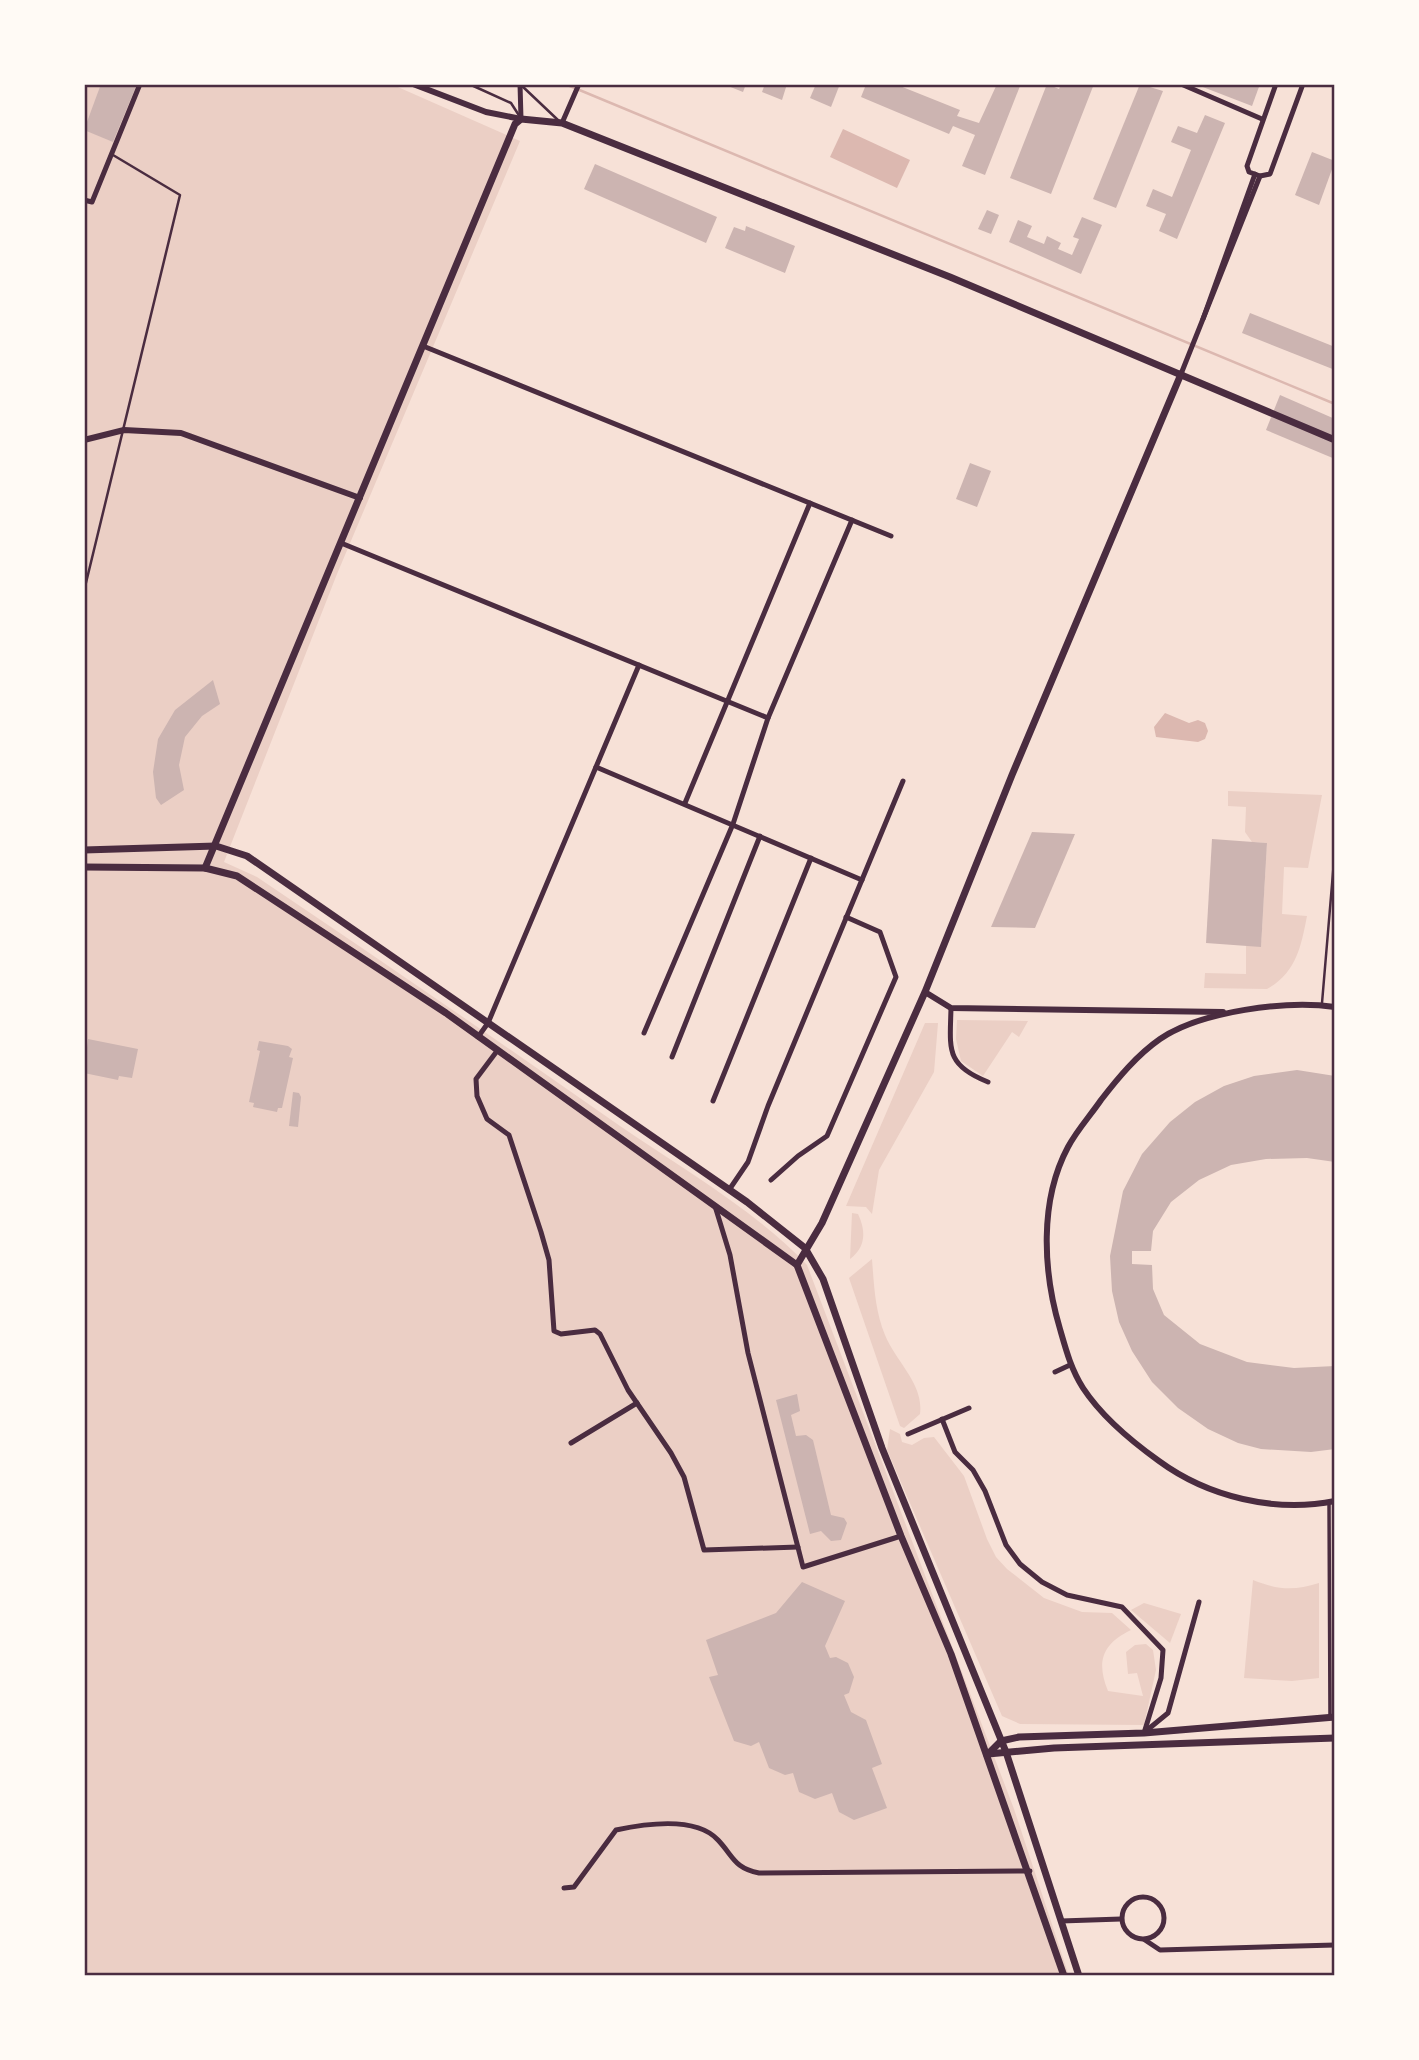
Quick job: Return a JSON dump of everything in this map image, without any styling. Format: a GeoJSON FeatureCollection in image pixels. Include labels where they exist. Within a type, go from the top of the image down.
{"type":"FeatureCollection","features":[{"type":"Feature","properties":{"kind":"main road"},"geometry":{"type":"LineString","coordinates":[[205,868],[515,124],[521,119],[562,124],[938,272],[1335,440]]}},
{"type":"Feature","properties":{"kind":"main road"},"geometry":{"type":"LineString","coordinates":[[797,1265],[822,1223],[925,992],[1012,775],[1181,374]]}},
{"type":"Feature","properties":{"kind":"main road"},"geometry":{"type":"LineString","coordinates":[[84,850],[216,846],[247,856],[729,1190],[805,1248],[823,1279],[881,1448],[1006,1752],[1079,1976]]}},
{"type":"Feature","properties":{"kind":"main road"},"geometry":{"type":"LineString","coordinates":[[84,867],[205,868],[237,876],[478,1037],[601,1128],[714,1203],[797,1265],[901,1536],[951,1654],[1030,1871],[1064,1976]]}},
{"type":"Feature","properties":{"kind":"main road"},"geometry":{"type":"LineString","coordinates":[[987,1755],[1001,1741],[1018,1737],[1144,1733],[1333,1717]]}},
{"type":"Feature","properties":{"kind":"main road"},"geometry":{"type":"LineString","coordinates":[[987,1755],[1335,1738]]}},
{"type":"Feature","properties":{"kind":"street"},"geometry":{"type":"LineString","coordinates":[[84,200],[92,202],[140,84]]}},
{"type":"Feature","properties":{"kind":"street"},"geometry":{"type":"LineString","coordinates":[[413,84],[486,112],[521,119],[520,84]]}},
{"type":"Feature","properties":{"kind":"street"},"geometry":{"type":"LineString","coordinates":[[562,124],[579,84]]}},
{"type":"Feature","properties":{"kind":"street"},"geometry":{"type":"LineString","coordinates":[[1181,84],[1262,119]]}},
{"type":"Feature","properties":{"kind":"street"},"geometry":{"type":"LineString","coordinates":[[1276,84],[1247,166],[1249,172],[1257,175],[1270,174],[1303,84]]}},
{"type":"Feature","properties":{"kind":"street"},"geometry":{"type":"LineString","coordinates":[[1181,374],[1257,175]]}},
{"type":"Feature","properties":{"kind":"street"},"geometry":{"type":"LineString","coordinates":[[423,346],[891,536]]}},
{"type":"Feature","properties":{"kind":"street"},"geometry":{"type":"LineString","coordinates":[[84,440],[124,430],[181,433],[360,498]]}},
{"type":"Feature","properties":{"kind":"street"},"geometry":{"type":"LineString","coordinates":[[685,803],[810,503]]}},
{"type":"Feature","properties":{"kind":"street"},"geometry":{"type":"LineString","coordinates":[[644,1033],[733,824],[768,718],[852,520]]}},
{"type":"Feature","properties":{"kind":"street"},"geometry":{"type":"LineString","coordinates":[[341,543],[768,718]]}},
{"type":"Feature","properties":{"kind":"street"},"geometry":{"type":"LineString","coordinates":[[478,1037],[488,1023],[639,665]]}},
{"type":"Feature","properties":{"kind":"street"},"geometry":{"type":"LineString","coordinates":[[596,767],[862,880]]}},
{"type":"Feature","properties":{"kind":"street"},"geometry":{"type":"LineString","coordinates":[[729,1190],[748,1162],[903,781]]}},
{"type":"Feature","properties":{"kind":"street"},"geometry":{"type":"LineString","coordinates":[[672,1057],[760,836]]}},
{"type":"Feature","properties":{"kind":"street"},"geometry":{"type":"LineString","coordinates":[[713,1101],[811,858]]}},
{"type":"Feature","properties":{"kind":"street"},"geometry":{"type":"LineString","coordinates":[[771,1181],[797,1156],[827,1136],[896,977],[880,932],[846,917]]}},
{"type":"Feature","properties":{"kind":"street"},"geometry":{"type":"LineString","coordinates":[[925,992],[951,1008],[1225,1013],[1322,1005],[1335,1007]]}},
{"type":"Feature","properties":{"kind":"street"},"geometry":{"type":"LineString","coordinates":[[951,1008],[950,1049],[958,1066],[988,1082]]}},
{"type":"Feature","properties":{"kind":"street"},"geometry":{"type":"LineString","coordinates":[[1225,1013],[1161,1038],[1119,1077],[1066,1149],[1050,1202],[1046,1255],[1051,1299],[1070,1365],[1084,1389],[1107,1418],[1175,1473],[1208,1488],[1252,1501],[1297,1506],[1332,1502],[1333,1717]]}},
{"type":"Feature","properties":{"kind":"street"},"geometry":{"type":"LineString","coordinates":[[497,1051],[477,1079],[477,1096],[487,1119],[509,1135],[534,1211],[549,1260],[554,1331],[561,1334],[595,1330],[600,1334],[637,1403],[684,1477],[704,1550],[798,1547]]}},
{"type":"Feature","properties":{"kind":"street"},"geometry":{"type":"LineString","coordinates":[[714,1203],[730,1255],[748,1353],[803,1567],[901,1536]]}},
{"type":"Feature","properties":{"kind":"street"},"geometry":{"type":"LineString","coordinates":[[1055,1371],[1070,1365]]}},
{"type":"Feature","properties":{"kind":"street"},"geometry":{"type":"LineString","coordinates":[[570,1443],[637,1403]]}},
{"type":"Feature","properties":{"kind":"street"},"geometry":{"type":"LineString","coordinates":[[908,1434],[969,1408]]}},
{"type":"Feature","properties":{"kind":"street"},"geometry":{"type":"LineString","coordinates":[[942,1419],[955,1452],[973,1471],[985,1491],[1006,1545],[1020,1564],[1067,1595],[1122,1607],[1163,1650],[1161,1678],[1144,1733]]}},
{"type":"Feature","properties":{"kind":"street"},"geometry":{"type":"LineString","coordinates":[[1144,1733],[1168,1713],[1199,1602]]}},
{"type":"Feature","properties":{"kind":"street"},"geometry":{"type":"LineString","coordinates":[[564,1888],[574,1887],[616,1830],[681,1826],[704,1829],[717,1838],[744,1870],[759,1873],[1030,1871]]}},
{"type":"Feature","properties":{"kind":"street"},"geometry":{"type":"LineString","coordinates":[[1145,1940],[1158,1933],[1164,1921],[1156,1902],[1136,1897],[1125,1906],[1121,1919],[1126,1932],[1160,1950],[1335,1945]]}},
{"type":"Feature","properties":{"kind":"street"},"geometry":{"type":"LineString","coordinates":[[1061,1921],[1121,1919]]}},
{"type":"Feature","properties":{"kind":"lane"},"geometry":{"type":"LineString","coordinates":[[469,84],[511,103],[521,119]]}},
{"type":"Feature","properties":{"kind":"lane"},"geometry":{"type":"LineString","coordinates":[[520,84],[562,124]]}},
{"type":"Feature","properties":{"kind":"lane"},"geometry":{"type":"LineString","coordinates":[[84,591],[180,195],[110,153]]}},
{"type":"Feature","properties":{"kind":"lane"},"geometry":{"type":"LineString","coordinates":[[1322,1005],[1335,849]]}},
{"type":"Feature","properties":{"kind":"shaded area"},"geometry":{"type":"Polygon","coordinates":[[[84,84],[391,84],[520,141],[337,574],[224,862],[257,877],[718,1191],[766,1227],[807,1265],[1014,1809],[1069,1976],[84,1976],[84,84]]]}},
{"type":"Feature","properties":{"kind":"shaded area"},"geometry":{"type":"Polygon","coordinates":[[[843,129],[910,160],[897,188],[830,157],[843,129]]]}},
{"type":"Feature","properties":{"kind":"shaded area"},"geometry":{"type":"Polygon","coordinates":[[[1165,713],[1189,723],[1198,720],[1205,723],[1208,731],[1205,739],[1198,742],[1156,737],[1154,727],[1165,713]]]}},
{"type":"Feature","properties":{"kind":"shaded area"},"geometry":{"type":"Polygon","coordinates":[[[1228,791],[1322,795],[1308,868],[1284,867],[1282,914],[1307,916],[1302,938],[1291,967],[1277,983],[1267,989],[1204,988],[1205,973],[1246,974],[1246,946],[1261,946],[1267,843],[1252,842],[1245,832],[1246,807],[1228,806],[1228,791]]]}},
{"type":"Feature","properties":{"kind":"shaded area"},"geometry":{"type":"Polygon","coordinates":[[[957,1020],[1028,1021],[1019,1037],[1012,1032],[983,1076],[961,1061],[956,1039],[957,1020]]]}},
{"type":"Feature","properties":{"kind":"shaded area"},"geometry":{"type":"Polygon","coordinates":[[[925,1023],[938,1023],[934,1072],[879,1170],[872,1214],[866,1207],[846,1206],[925,1023]]]}},
{"type":"Feature","properties":{"kind":"shaded area"},"geometry":{"type":"Polygon","coordinates":[[[852,1213],[858,1214],[863,1238],[859,1249],[850,1259],[852,1213]]]}},
{"type":"Feature","properties":{"kind":"shaded area"},"geometry":{"type":"Polygon","coordinates":[[[872,1259],[882,1326],[890,1345],[914,1383],[920,1403],[920,1414],[904,1428],[900,1426],[849,1278],[872,1259]]]}},
{"type":"Feature","properties":{"kind":"shaded area"},"geometry":{"type":"Polygon","coordinates":[[[890,1429],[900,1434],[902,1442],[912,1445],[924,1438],[934,1437],[964,1476],[987,1539],[996,1557],[1007,1569],[1044,1598],[1082,1612],[1112,1613],[1131,1630],[1113,1641],[1104,1655],[1102,1671],[1108,1691],[1143,1696],[1137,1673],[1128,1674],[1126,1652],[1135,1645],[1146,1644],[1153,1650],[1156,1670],[1144,1725],[1020,1724],[1002,1716],[887,1450],[890,1429]]]}},
{"type":"Feature","properties":{"kind":"shaded area"},"geometry":{"type":"Polygon","coordinates":[[[1253,1580],[1286,1588],[1319,1583],[1319,1678],[1292,1681],[1244,1678],[1253,1580]]]}},
{"type":"Feature","properties":{"kind":"shaded area"},"geometry":{"type":"Polygon","coordinates":[[[1144,1603],[1181,1614],[1170,1643],[1131,1610],[1144,1603]]]}},
{"type":"Feature","properties":{"kind":"building"},"geometry":{"type":"Polygon","coordinates":[[[101,84],[137,84],[113,142],[84,130],[101,84]]]}},
{"type":"Feature","properties":{"kind":"building"},"geometry":{"type":"Polygon","coordinates":[[[723,84],[746,84],[743,92],[723,84]]]}},
{"type":"Feature","properties":{"kind":"building"},"geometry":{"type":"Polygon","coordinates":[[[765,84],[787,84],[782,100],[762,92],[765,84]]]}},
{"type":"Feature","properties":{"kind":"building"},"geometry":{"type":"Polygon","coordinates":[[[816,84],[840,84],[831,107],[810,98],[816,84]]]}},
{"type":"Feature","properties":{"kind":"building"},"geometry":{"type":"Polygon","coordinates":[[[858,84],[895,84],[960,110],[957,116],[979,123],[997,84],[1020,86],[985,175],[962,166],[975,135],[953,126],[949,134],[861,97],[865,87],[858,84]]]}},
{"type":"Feature","properties":{"kind":"building"},"geometry":{"type":"Polygon","coordinates":[[[1047,84],[1059,89],[1061,84],[1094,84],[1051,194],[1010,178],[1047,84]]]}},
{"type":"Feature","properties":{"kind":"building"},"geometry":{"type":"Polygon","coordinates":[[[1140,84],[1163,91],[1116,208],[1093,199],[1140,84]]]}},
{"type":"Feature","properties":{"kind":"building"},"geometry":{"type":"Polygon","coordinates":[[[1195,84],[1260,84],[1252,106],[1195,84]]]}},
{"type":"Feature","properties":{"kind":"building"},"geometry":{"type":"Polygon","coordinates":[[[1205,115],[1225,123],[1177,239],[1159,231],[1166,214],[1146,206],[1153,189],[1172,197],[1191,150],[1171,142],[1178,126],[1197,133],[1205,115]]]}},
{"type":"Feature","properties":{"kind":"building"},"geometry":{"type":"Polygon","coordinates":[[[1312,152],[1335,161],[1319,205],[1295,195],[1312,152]]]}},
{"type":"Feature","properties":{"kind":"building"},"geometry":{"type":"Polygon","coordinates":[[[595,164],[717,217],[706,243],[584,189],[595,164]]]}},
{"type":"Feature","properties":{"kind":"building"},"geometry":{"type":"Polygon","coordinates":[[[987,210],[999,215],[991,234],[978,229],[987,210]]]}},
{"type":"Feature","properties":{"kind":"building"},"geometry":{"type":"Polygon","coordinates":[[[1082,217],[1102,225],[1081,274],[1009,242],[1018,220],[1032,226],[1027,237],[1044,244],[1047,236],[1061,243],[1058,249],[1072,255],[1079,239],[1073,237],[1082,217]]]}},
{"type":"Feature","properties":{"kind":"building"},"geometry":{"type":"Polygon","coordinates":[[[746,226],[795,246],[785,273],[725,248],[734,227],[745,231],[746,226]]]}},
{"type":"Feature","properties":{"kind":"building"},"geometry":{"type":"Polygon","coordinates":[[[1250,313],[1335,347],[1335,370],[1242,333],[1250,313]]]}},
{"type":"Feature","properties":{"kind":"building"},"geometry":{"type":"Polygon","coordinates":[[[1280,395],[1335,419],[1335,459],[1266,430],[1280,395]]]}},
{"type":"Feature","properties":{"kind":"building"},"geometry":{"type":"Polygon","coordinates":[[[970,463],[991,471],[977,507],[956,499],[970,463]]]}},
{"type":"Feature","properties":{"kind":"building"},"geometry":{"type":"Polygon","coordinates":[[[213,680],[220,704],[202,716],[185,737],[179,765],[184,790],[161,805],[156,798],[153,772],[158,739],[175,710],[213,680]]]}},
{"type":"Feature","properties":{"kind":"building"},"geometry":{"type":"Polygon","coordinates":[[[1032,832],[1075,834],[1035,928],[991,927],[1032,832]]]}},
{"type":"Feature","properties":{"kind":"building"},"geometry":{"type":"Polygon","coordinates":[[[1212,839],[1267,843],[1261,947],[1206,943],[1212,839]]]}},
{"type":"Feature","properties":{"kind":"building"},"geometry":{"type":"Polygon","coordinates":[[[88,1039],[138,1049],[132,1078],[119,1076],[118,1080],[84,1073],[88,1039]]]}},
{"type":"Feature","properties":{"kind":"building"},"geometry":{"type":"Polygon","coordinates":[[[259,1041],[292,1049],[289,1057],[293,1058],[282,1108],[278,1108],[277,1112],[253,1107],[254,1103],[249,1102],[260,1051],[257,1050],[259,1041]]]}},
{"type":"Feature","properties":{"kind":"building"},"geometry":{"type":"Polygon","coordinates":[[[1297,1070],[1335,1076],[1335,1162],[1307,1158],[1266,1159],[1231,1165],[1199,1180],[1171,1202],[1153,1231],[1151,1251],[1132,1251],[1132,1264],[1152,1265],[1153,1289],[1164,1315],[1200,1344],[1247,1362],[1294,1368],[1335,1366],[1335,1449],[1311,1452],[1261,1449],[1238,1443],[1208,1429],[1178,1408],[1152,1382],[1132,1351],[1119,1322],[1112,1291],[1110,1256],[1123,1191],[1142,1154],[1170,1122],[1195,1102],[1224,1086],[1254,1076],[1297,1070]]]}},
{"type":"Feature","properties":{"kind":"building"},"geometry":{"type":"Polygon","coordinates":[[[293,1092],[299,1093],[301,1097],[298,1127],[289,1126],[293,1092]]]}},
{"type":"Feature","properties":{"kind":"building"},"geometry":{"type":"Polygon","coordinates":[[[797,1394],[800,1411],[791,1415],[796,1436],[806,1435],[813,1440],[831,1515],[844,1518],[847,1523],[841,1540],[831,1541],[821,1531],[810,1534],[776,1400],[797,1394]]]}},
{"type":"Feature","properties":{"kind":"building"},"geometry":{"type":"Polygon","coordinates":[[[802,1582],[845,1601],[825,1646],[830,1658],[836,1657],[848,1663],[854,1677],[849,1693],[844,1695],[851,1712],[866,1720],[882,1764],[872,1768],[887,1808],[854,1820],[839,1812],[832,1793],[815,1799],[799,1792],[793,1773],[785,1775],[769,1768],[759,1742],[751,1746],[734,1741],[709,1677],[718,1675],[706,1640],[776,1613],[802,1582]]]}},
{"type":"Feature","properties":{"kind":"waterway"},"geometry":{"type":"LineString","coordinates":[[565,84],[1335,404]]}}]}
